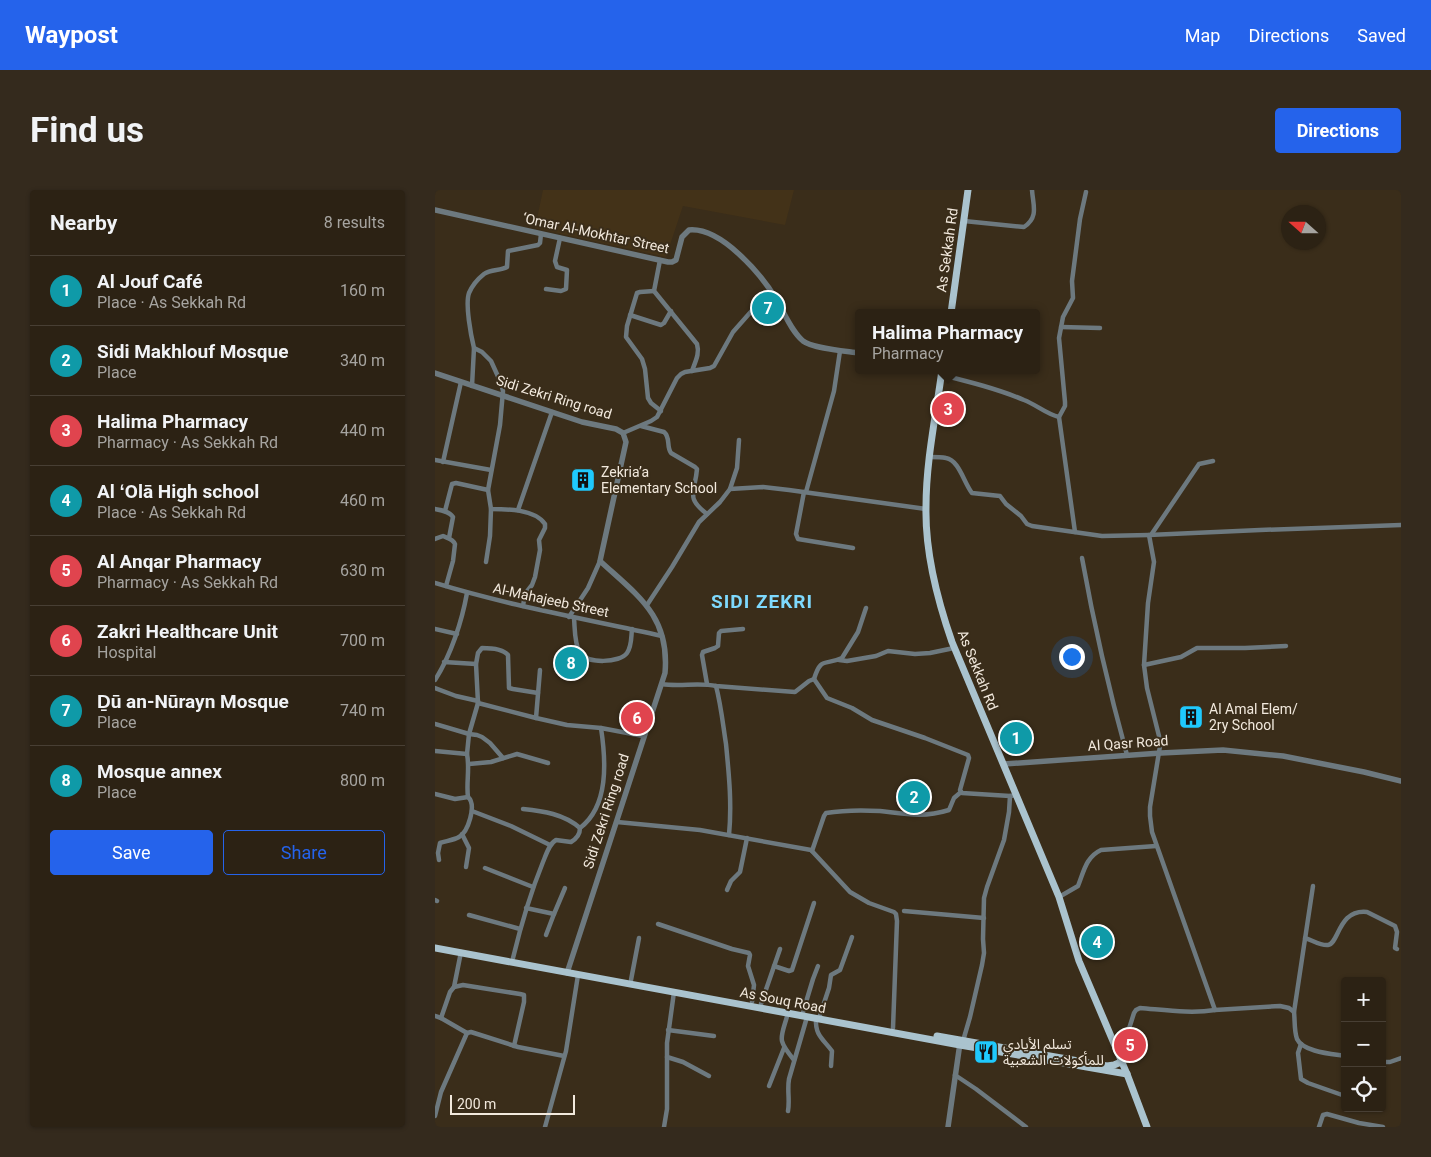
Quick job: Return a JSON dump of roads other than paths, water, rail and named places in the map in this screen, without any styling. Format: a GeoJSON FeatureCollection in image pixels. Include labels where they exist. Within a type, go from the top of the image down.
{"type":"FeatureCollection","features":[{"type":"Feature","properties":{"kind":"main road","name":"As Sekkah Rd"},"geometry":{"type":"LineString","coordinates":[[952,309],[968,190]]}},
{"type":"Feature","properties":{"kind":"main road","name":"As Sekkah Rd"},"geometry":{"type":"LineString","coordinates":[[942,374],[925,509],[934,581],[940,607],[954,648],[1004,764],[1013,795],[1059,897],[1079,961],[1127,1074],[1147,1127]]}},
{"type":"Feature","properties":{"kind":"main road","name":"As Souq Road"},"geometry":{"type":"LineString","coordinates":[[435,946],[567,971],[631,980],[752,1002],[818,1017],[961,1042],[1107,1066],[1120,1060]]}},
{"type":"Feature","properties":{"kind":"main road","name":"As Souq Road"},"geometry":{"type":"LineString","coordinates":[[435,946],[462,948],[513,958],[578,975],[788,1013],[805,1014]]}},
{"type":"Feature","properties":{"kind":"main road","name":"As Souq Road"},"geometry":{"type":"LineString","coordinates":[[818,1017],[893,1028],[1127,1074]]}},
{"type":"Feature","properties":{"kind":"street"},"geometry":{"type":"LineString","coordinates":[[964,221],[1024,227],[1030,223],[1035,212],[1032,190]]}},
{"type":"Feature","properties":{"kind":"street"},"geometry":{"type":"LineString","coordinates":[[1075,532],[1059,417],[1065,402],[1059,344],[1063,317],[1073,298],[1072,281],[1080,219],[1086,192]]}},
{"type":"Feature","properties":{"kind":"street","name":"‘Omar Al-Mokhtar Street"},"geometry":{"type":"LineString","coordinates":[[435,210],[673,262],[676,260],[682,237],[685,233],[689,230],[710,234],[728,244],[753,269],[770,290],[795,331],[804,342],[840,351],[855,353]]}},
{"type":"Feature","properties":{"kind":"street"},"geometry":{"type":"LineString","coordinates":[[472,386],[474,348],[468,303],[471,290],[485,274],[507,267],[508,251],[538,245],[541,234]]}},
{"type":"Feature","properties":{"kind":"street"},"geometry":{"type":"LineString","coordinates":[[546,289],[561,291],[565,289],[567,270],[557,267],[555,261],[560,238]]}},
{"type":"Feature","properties":{"kind":"street"},"geometry":{"type":"LineString","coordinates":[[654,291],[660,260]]}},
{"type":"Feature","properties":{"kind":"street"},"geometry":{"type":"LineString","coordinates":[[623,433],[657,417],[677,378],[681,374],[714,366],[733,332],[770,290]]}},
{"type":"Feature","properties":{"kind":"street"},"geometry":{"type":"LineString","coordinates":[[654,291],[697,344],[699,350],[692,371]]}},
{"type":"Feature","properties":{"kind":"street"},"geometry":{"type":"LineString","coordinates":[[654,291],[637,293],[626,337],[641,359],[645,369],[647,398],[661,411]]}},
{"type":"Feature","properties":{"kind":"street"},"geometry":{"type":"LineString","coordinates":[[630,315],[663,324],[671,311]]}},
{"type":"Feature","properties":{"kind":"street"},"geometry":{"type":"LineString","coordinates":[[1061,327],[1100,328]]}},
{"type":"Feature","properties":{"kind":"street"},"geometry":{"type":"LineString","coordinates":[[474,348],[482,352],[491,361],[503,387],[500,425],[489,490],[491,509],[490,536],[486,562]]}},
{"type":"Feature","properties":{"kind":"street"},"geometry":{"type":"LineString","coordinates":[[840,351],[834,391],[805,492],[796,534],[798,539],[853,548]]}},
{"type":"Feature","properties":{"kind":"street","name":"Sidi Zekri Ring road"},"geometry":{"type":"LineString","coordinates":[[435,374],[582,422],[615,429],[623,433],[626,442],[600,561],[647,605],[656,619],[662,636],[666,648],[666,659],[662,684],[643,736],[617,822],[567,971]]}},
{"type":"Feature","properties":{"kind":"street"},"geometry":{"type":"LineString","coordinates":[[948,374],[1021,398],[1059,417]]}},
{"type":"Feature","properties":{"kind":"street"},"geometry":{"type":"LineString","coordinates":[[443,462],[461,382]]}},
{"type":"Feature","properties":{"kind":"street"},"geometry":{"type":"LineString","coordinates":[[518,510],[552,412]]}},
{"type":"Feature","properties":{"kind":"street"},"geometry":{"type":"LineString","coordinates":[[641,426],[664,432],[668,438],[669,450],[695,467],[697,470],[694,501],[707,514]]}},
{"type":"Feature","properties":{"kind":"street"},"geometry":{"type":"LineString","coordinates":[[647,605],[677,560],[693,531],[730,489],[737,468],[739,440]]}},
{"type":"Feature","properties":{"kind":"street"},"geometry":{"type":"LineString","coordinates":[[930,457],[952,460],[972,493],[1000,496],[1029,526],[1102,536],[1401,525]]}},
{"type":"Feature","properties":{"kind":"street"},"geometry":{"type":"LineString","coordinates":[[435,460],[491,470]]}},
{"type":"Feature","properties":{"kind":"street"},"geometry":{"type":"LineString","coordinates":[[1213,461],[1199,464],[1150,535],[1154,562],[1144,665],[1147,688],[1159,736],[1159,753],[1150,807],[1152,832],[1215,1010]]}},
{"type":"Feature","properties":{"kind":"street"},"geometry":{"type":"LineString","coordinates":[[445,511],[452,484],[456,483],[489,490]]}},
{"type":"Feature","properties":{"kind":"street"},"geometry":{"type":"LineString","coordinates":[[730,489],[763,487],[925,509]]}},
{"type":"Feature","properties":{"kind":"street"},"geometry":{"type":"LineString","coordinates":[[435,508],[452,514],[449,538]]}},
{"type":"Feature","properties":{"kind":"street"},"geometry":{"type":"LineString","coordinates":[[491,509],[518,510],[540,519],[545,524],[539,540],[540,550],[535,577],[525,594],[523,606]]}},
{"type":"Feature","properties":{"kind":"street"},"geometry":{"type":"LineString","coordinates":[[435,539],[443,536],[454,542],[455,548],[446,586]]}},
{"type":"Feature","properties":{"kind":"street"},"geometry":{"type":"LineString","coordinates":[[1083,558],[1102,660],[1127,756]]}},
{"type":"Feature","properties":{"kind":"street"},"geometry":{"type":"LineString","coordinates":[[600,561],[588,588],[571,617],[580,653],[584,658],[590,660],[623,657],[628,652],[630,646],[632,629]]}},
{"type":"Feature","properties":{"kind":"street","name":"Al-Mahajeeb Street"},"geometry":{"type":"LineString","coordinates":[[435,583],[467,593],[662,636]]}},
{"type":"Feature","properties":{"kind":"street"},"geometry":{"type":"LineString","coordinates":[[435,680],[457,634],[463,617],[467,593]]}},
{"type":"Feature","properties":{"kind":"street"},"geometry":{"type":"LineString","coordinates":[[837,660],[842,658],[858,632],[866,608]]}},
{"type":"Feature","properties":{"kind":"street"},"geometry":{"type":"LineString","coordinates":[[435,629],[457,634]]}},
{"type":"Feature","properties":{"kind":"street"},"geometry":{"type":"LineString","coordinates":[[707,684],[703,652],[718,646],[719,633],[721,631],[743,629]]}},
{"type":"Feature","properties":{"kind":"street"},"geometry":{"type":"LineString","coordinates":[[1144,665],[1181,657],[1197,648],[1286,646]]}},
{"type":"Feature","properties":{"kind":"street"},"geometry":{"type":"LineString","coordinates":[[439,860],[440,843],[463,834],[472,810],[472,803],[467,792],[469,764],[467,754],[469,734],[478,702],[476,664],[478,653],[482,648],[506,652],[509,664],[509,688],[538,693]]}},
{"type":"Feature","properties":{"kind":"street"},"geometry":{"type":"LineString","coordinates":[[662,684],[707,684],[792,693],[814,679],[823,662],[847,661],[876,656],[888,651],[915,654],[954,648]]}},
{"type":"Feature","properties":{"kind":"street"},"geometry":{"type":"LineString","coordinates":[[444,662],[476,664]]}},
{"type":"Feature","properties":{"kind":"street"},"geometry":{"type":"LineString","coordinates":[[536,718],[540,670]]}},
{"type":"Feature","properties":{"kind":"street"},"geometry":{"type":"LineString","coordinates":[[812,851],[826,813],[869,811],[919,816],[949,810],[954,798],[961,792],[968,755],[872,720],[852,708],[827,698],[814,679]]}},
{"type":"Feature","properties":{"kind":"street"},"geometry":{"type":"LineString","coordinates":[[716,686],[722,716],[729,779],[729,835]]}},
{"type":"Feature","properties":{"kind":"street"},"geometry":{"type":"LineString","coordinates":[[435,688],[456,696],[536,718],[567,725],[601,728],[643,736]]}},
{"type":"Feature","properties":{"kind":"street"},"geometry":{"type":"LineString","coordinates":[[435,724],[477,735],[490,743],[503,758]]}},
{"type":"Feature","properties":{"kind":"street"},"geometry":{"type":"LineString","coordinates":[[513,958],[526,908],[550,845],[556,840],[573,841],[580,833],[580,828],[586,824],[597,807],[604,767],[604,747],[601,728]]}},
{"type":"Feature","properties":{"kind":"street","name":"Al Qasr Road"},"geometry":{"type":"LineString","coordinates":[[1004,764],[1217,750],[1254,752],[1292,758],[1401,781]]}},
{"type":"Feature","properties":{"kind":"street"},"geometry":{"type":"LineString","coordinates":[[435,752],[467,754]]}},
{"type":"Feature","properties":{"kind":"street"},"geometry":{"type":"LineString","coordinates":[[469,764],[491,762],[517,754],[548,763]]}},
{"type":"Feature","properties":{"kind":"street"},"geometry":{"type":"LineString","coordinates":[[948,1127],[961,1042],[971,1018],[984,953],[984,918],[987,887],[1004,840],[1013,795],[961,792]]}},
{"type":"Feature","properties":{"kind":"street"},"geometry":{"type":"LineString","coordinates":[[435,794],[455,799],[468,797]]}},
{"type":"Feature","properties":{"kind":"street"},"geometry":{"type":"LineString","coordinates":[[523,809],[543,811],[568,819],[580,828]]}},
{"type":"Feature","properties":{"kind":"street"},"geometry":{"type":"LineString","coordinates":[[472,810],[550,845]]}},
{"type":"Feature","properties":{"kind":"street"},"geometry":{"type":"LineString","coordinates":[[617,822],[699,830],[812,851],[850,892],[869,903],[891,910],[896,914],[893,1028]]}},
{"type":"Feature","properties":{"kind":"street"},"geometry":{"type":"LineString","coordinates":[[463,834],[469,848],[466,867]]}},
{"type":"Feature","properties":{"kind":"street"},"geometry":{"type":"LineString","coordinates":[[727,890],[731,881],[740,872],[747,838]]}},
{"type":"Feature","properties":{"kind":"street"},"geometry":{"type":"LineString","coordinates":[[1059,897],[1078,886],[1086,864],[1097,852],[1101,850],[1156,846]]}},
{"type":"Feature","properties":{"kind":"street"},"geometry":{"type":"LineString","coordinates":[[485,868],[533,887]]}},
{"type":"Feature","properties":{"kind":"street"},"geometry":{"type":"LineString","coordinates":[[1313,886],[1294,1012],[1296,1036],[1298,1042],[1307,1048],[1341,1055]]}},
{"type":"Feature","properties":{"kind":"street"},"geometry":{"type":"LineString","coordinates":[[546,935],[565,888]]}},
{"type":"Feature","properties":{"kind":"street"},"geometry":{"type":"LineString","coordinates":[[774,966],[789,971],[792,970],[815,903]]}},
{"type":"Feature","properties":{"kind":"street"},"geometry":{"type":"LineString","coordinates":[[526,908],[554,914]]}},
{"type":"Feature","properties":{"kind":"street"},"geometry":{"type":"LineString","coordinates":[[903,911],[984,918]]}},
{"type":"Feature","properties":{"kind":"street"},"geometry":{"type":"LineString","coordinates":[[1305,938],[1329,946],[1333,943],[1344,922],[1355,914],[1367,912],[1395,926],[1397,932],[1395,948],[1397,949]]}},
{"type":"Feature","properties":{"kind":"street"},"geometry":{"type":"LineString","coordinates":[[469,915],[520,929]]}},
{"type":"Feature","properties":{"kind":"street"},"geometry":{"type":"LineString","coordinates":[[657,924],[749,953],[748,966],[754,985],[752,1002]]}},
{"type":"Feature","properties":{"kind":"street"},"geometry":{"type":"LineString","coordinates":[[831,1066],[832,1050],[815,1028],[829,988],[831,974],[839,970],[852,937]]}},
{"type":"Feature","properties":{"kind":"street"},"geometry":{"type":"LineString","coordinates":[[631,980],[639,938]]}},
{"type":"Feature","properties":{"kind":"street"},"geometry":{"type":"LineString","coordinates":[[761,1004],[780,949]]}},
{"type":"Feature","properties":{"kind":"street"},"geometry":{"type":"LineString","coordinates":[[441,1018],[450,992],[454,987],[461,952]]}},
{"type":"Feature","properties":{"kind":"street"},"geometry":{"type":"LineString","coordinates":[[788,1111],[787,1087],[809,990],[818,966]]}},
{"type":"Feature","properties":{"kind":"street"},"geometry":{"type":"LineString","coordinates":[[545,1127],[564,1056],[578,975]]}},
{"type":"Feature","properties":{"kind":"street"},"geometry":{"type":"LineString","coordinates":[[454,987],[463,985],[524,995],[514,1046]]}},
{"type":"Feature","properties":{"kind":"street"},"geometry":{"type":"LineString","coordinates":[[664,1127],[667,1109],[668,1030],[674,992]]}},
{"type":"Feature","properties":{"kind":"street"},"geometry":{"type":"LineString","coordinates":[[1120,1060],[1134,1013],[1140,1008],[1205,1012],[1280,1006],[1289,1008],[1294,1012]]}},
{"type":"Feature","properties":{"kind":"street"},"geometry":{"type":"LineString","coordinates":[[788,1013],[781,1038],[784,1048],[794,1060]]}},
{"type":"Feature","properties":{"kind":"street"},"geometry":{"type":"LineString","coordinates":[[435,1016],[467,1033],[471,1032],[514,1046],[564,1056]]}},
{"type":"Feature","properties":{"kind":"street"},"geometry":{"type":"LineString","coordinates":[[668,1030],[714,1036]]}},
{"type":"Feature","properties":{"kind":"street"},"geometry":{"type":"LineString","coordinates":[[435,1116],[441,1092],[467,1033]]}},
{"type":"Feature","properties":{"kind":"street"},"geometry":{"type":"LineString","coordinates":[[1113,1043],[1128,1033]]}},
{"type":"Feature","properties":{"kind":"street"},"geometry":{"type":"LineString","coordinates":[[1301,1044],[1298,1053],[1301,1079],[1308,1084],[1341,1095]]}},
{"type":"Feature","properties":{"kind":"street"},"geometry":{"type":"LineString","coordinates":[[769,1086],[779,1065],[784,1048]]}},
{"type":"Feature","properties":{"kind":"street"},"geometry":{"type":"LineString","coordinates":[[667,1057],[683,1062],[709,1076]]}},
{"type":"Feature","properties":{"kind":"street"},"geometry":{"type":"LineString","coordinates":[[1386,1062],[1401,1058]]}},
{"type":"Feature","properties":{"kind":"street"},"geometry":{"type":"LineString","coordinates":[[955,1075],[965,1080],[1026,1127]]}},
{"type":"Feature","properties":{"kind":"street"},"geometry":{"type":"LineString","coordinates":[[1319,1127],[1321,1117],[1327,1114],[1359,1123],[1383,1127]]}},
{"type":"Feature","properties":{"kind":"place","name":"Ḏū an-Nūrayn Mosque"},"geometry":{"type":"Point","coordinates":[768,308]}},
{"type":"Feature","properties":{"kind":"place","name":"Halima Pharmacy"},"geometry":{"type":"Point","coordinates":[948,409]}},
{"type":"Feature","properties":{"kind":"place","name":"Zekria’a Elementary School"},"geometry":{"type":"Point","coordinates":[583,480]}},
{"type":"Feature","properties":{"kind":"place","name":"Mosque annex"},"geometry":{"type":"Point","coordinates":[571,663]}},
{"type":"Feature","properties":{"kind":"place","name":"Al Amal Elem/ 2ry School"},"geometry":{"type":"Point","coordinates":[1191,717]}},
{"type":"Feature","properties":{"kind":"place","name":"Zakri Healthcare Unit"},"geometry":{"type":"Point","coordinates":[637,718]}},
{"type":"Feature","properties":{"kind":"place","name":"Al Jouf Café"},"geometry":{"type":"Point","coordinates":[1016,738]}},
{"type":"Feature","properties":{"kind":"place","name":"Sidi Makhlouf Mosque"},"geometry":{"type":"Point","coordinates":[914,797]}},
{"type":"Feature","properties":{"kind":"place","name":"Al ʻOlā High school"},"geometry":{"type":"Point","coordinates":[1097,942]}},
{"type":"Feature","properties":{"kind":"place","name":"Al Anqar Pharmacy"},"geometry":{"type":"Point","coordinates":[1130,1045]}},
{"type":"Feature","properties":{"kind":"place","name":"تسلم الأيادي للمأكولات الشعبية"},"geometry":{"type":"Point","coordinates":[986,1052]}},
{"type":"Feature","properties":{"kind":"district","name":"SIDI ZEKRI"},"geometry":{"type":"Point","coordinates":[762,601]}}]}
